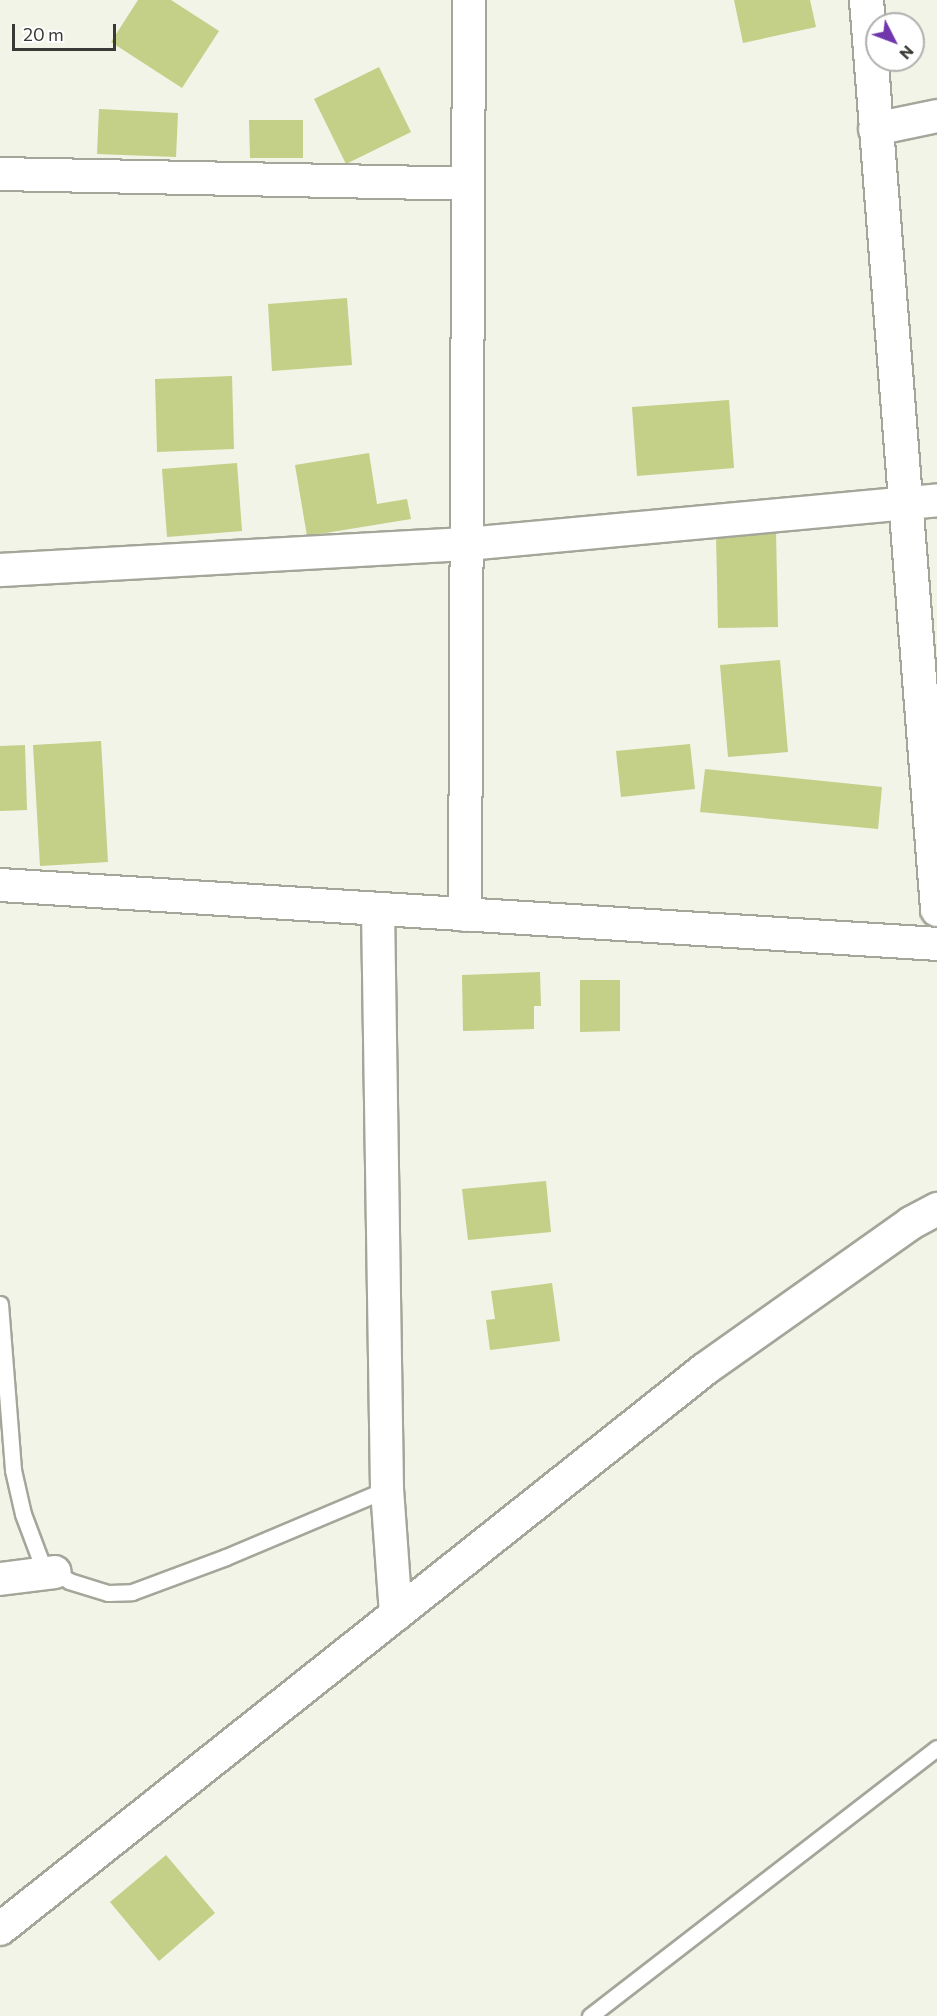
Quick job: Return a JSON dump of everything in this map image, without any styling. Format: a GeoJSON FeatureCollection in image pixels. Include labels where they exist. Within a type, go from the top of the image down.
{"type":"FeatureCollection","features":[{"type":"Feature","properties":{"kind":"main road"},"geometry":{"type":"LineString","coordinates":[[866,0],[937,909]]}},
{"type":"Feature","properties":{"kind":"street"},"geometry":{"type":"LineString","coordinates":[[465,915],[469,0]]}},
{"type":"Feature","properties":{"kind":"street"},"geometry":{"type":"LineString","coordinates":[[875,129],[937,116]]}},
{"type":"Feature","properties":{"kind":"street"},"geometry":{"type":"LineString","coordinates":[[0,174],[468,184]]}},
{"type":"Feature","properties":{"kind":"street"},"geometry":{"type":"LineString","coordinates":[[0,570],[467,544],[937,500]]}},
{"type":"Feature","properties":{"kind":"street"},"geometry":{"type":"LineString","coordinates":[[0,885],[937,944]]}},
{"type":"Feature","properties":{"kind":"street"},"geometry":{"type":"LineString","coordinates":[[378,909],[387,1489],[396,1615]]}},
{"type":"Feature","properties":{"kind":"street"},"geometry":{"type":"LineString","coordinates":[[0,1929],[705,1369],[911,1223],[937,1209]]}},
{"type":"Feature","properties":{"kind":"street"},"geometry":{"type":"LineString","coordinates":[[0,1579],[55,1572]]}},
{"type":"Feature","properties":{"kind":"lane"},"geometry":{"type":"LineString","coordinates":[[0,1304],[13,1470],[33,1548],[42,1562],[55,1572],[85,1587],[132,1592],[226,1557],[387,1489]]}},
{"type":"Feature","properties":{"kind":"lane"},"geometry":{"type":"LineString","coordinates":[[590,2016],[937,1748]]}},
{"type":"Feature","properties":{"kind":"building"},"geometry":{"type":"Polygon","coordinates":[[[138,0],[171,0],[219,31],[182,88],[111,42],[138,0]]]}},
{"type":"Feature","properties":{"kind":"building"},"geometry":{"type":"Polygon","coordinates":[[[734,0],[810,0],[816,27],[743,43],[734,0]]]}},
{"type":"Feature","properties":{"kind":"building"},"geometry":{"type":"Polygon","coordinates":[[[379,67],[411,132],[346,164],[314,99],[379,67]]]}},
{"type":"Feature","properties":{"kind":"building"},"geometry":{"type":"Polygon","coordinates":[[[99,109],[178,113],[176,157],[97,154],[99,109]]]}},
{"type":"Feature","properties":{"kind":"building"},"geometry":{"type":"Polygon","coordinates":[[[249,120],[303,120],[303,158],[250,158],[249,120]]]}},
{"type":"Feature","properties":{"kind":"building"},"geometry":{"type":"Polygon","coordinates":[[[347,298],[352,365],[272,371],[268,304],[347,298]]]}},
{"type":"Feature","properties":{"kind":"building"},"geometry":{"type":"Polygon","coordinates":[[[232,376],[234,449],[157,452],[155,379],[232,376]]]}},
{"type":"Feature","properties":{"kind":"building"},"geometry":{"type":"Polygon","coordinates":[[[729,400],[734,468],[637,476],[632,407],[729,400]]]}},
{"type":"Feature","properties":{"kind":"building"},"geometry":{"type":"Polygon","coordinates":[[[369,453],[377,504],[407,499],[411,519],[307,536],[295,465],[369,453]]]}},
{"type":"Feature","properties":{"kind":"building"},"geometry":{"type":"Polygon","coordinates":[[[237,463],[242,531],[167,537],[162,469],[237,463]]]}},
{"type":"Feature","properties":{"kind":"building"},"geometry":{"type":"Polygon","coordinates":[[[776,532],[778,627],[718,628],[716,534],[776,532]]]}},
{"type":"Feature","properties":{"kind":"building"},"geometry":{"type":"Polygon","coordinates":[[[780,660],[788,752],[728,757],[720,665],[780,660]]]}},
{"type":"Feature","properties":{"kind":"building"},"geometry":{"type":"Polygon","coordinates":[[[101,741],[108,862],[40,866],[33,745],[101,741]]]}},
{"type":"Feature","properties":{"kind":"building"},"geometry":{"type":"Polygon","coordinates":[[[690,744],[695,789],[621,797],[616,751],[690,744]]]}},
{"type":"Feature","properties":{"kind":"building"},"geometry":{"type":"Polygon","coordinates":[[[25,745],[27,810],[0,811],[0,746],[25,745]]]}},
{"type":"Feature","properties":{"kind":"building"},"geometry":{"type":"Polygon","coordinates":[[[705,769],[882,787],[878,829],[700,812],[705,769]]]}},
{"type":"Feature","properties":{"kind":"building"},"geometry":{"type":"Polygon","coordinates":[[[540,972],[541,1006],[534,1006],[534,1029],[463,1031],[462,975],[540,972]]]}},
{"type":"Feature","properties":{"kind":"building"},"geometry":{"type":"Polygon","coordinates":[[[580,980],[620,980],[620,1031],[580,1032],[580,980]]]}},
{"type":"Feature","properties":{"kind":"building"},"geometry":{"type":"Polygon","coordinates":[[[546,1181],[551,1232],[468,1240],[462,1189],[546,1181]]]}},
{"type":"Feature","properties":{"kind":"building"},"geometry":{"type":"Polygon","coordinates":[[[552,1283],[560,1341],[490,1350],[486,1320],[495,1319],[491,1291],[552,1283]]]}},
{"type":"Feature","properties":{"kind":"building"},"geometry":{"type":"Polygon","coordinates":[[[166,1855],[215,1913],[159,1961],[110,1902],[166,1855]]]}}]}
